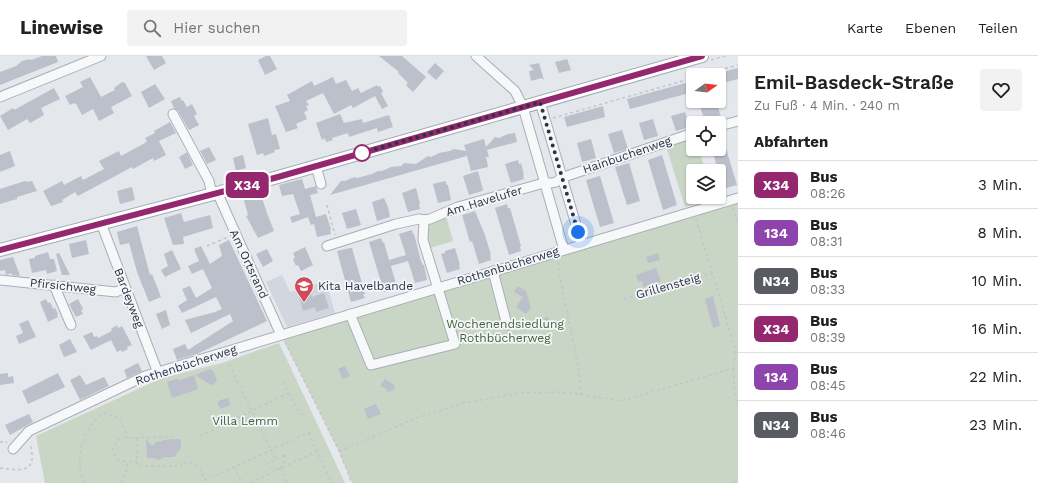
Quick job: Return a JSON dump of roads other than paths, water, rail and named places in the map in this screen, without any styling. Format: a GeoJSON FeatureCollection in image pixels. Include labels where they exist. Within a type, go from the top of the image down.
{"type":"FeatureCollection","features":[{"type":"Feature","properties":{"kind":"main road"},"geometry":{"type":"LineString","coordinates":[[0,250],[316,166],[702,56]]}},
{"type":"Feature","properties":{"kind":"street"},"geometry":{"type":"LineString","coordinates":[[0,97],[101,56]]}},
{"type":"Feature","properties":{"kind":"street"},"geometry":{"type":"LineString","coordinates":[[476,56],[515,91],[523,107],[561,251]]}},
{"type":"Feature","properties":{"kind":"street"},"geometry":{"type":"LineString","coordinates":[[540,102],[561,178],[582,245]]}},
{"type":"Feature","properties":{"kind":"street","name":"Am Ortsrand"},"geometry":{"type":"LineString","coordinates":[[173,114],[215,193],[281,335]]}},
{"type":"Feature","properties":{"kind":"street"},"geometry":{"type":"LineString","coordinates":[[726,124],[738,121]]}},
{"type":"Feature","properties":{"kind":"street","name":"Hainbuchenweg"},"geometry":{"type":"LineString","coordinates":[[544,183],[552,184],[561,178],[686,135]]}},
{"type":"Feature","properties":{"kind":"street"},"geometry":{"type":"LineString","coordinates":[[316,166],[321,184]]}},
{"type":"Feature","properties":{"kind":"street","name":"Am Havelufer"},"geometry":{"type":"LineString","coordinates":[[327,246],[396,224],[419,219],[424,220],[458,207],[544,183]]}},
{"type":"Feature","properties":{"kind":"street","name":"Rothenbücherweg"},"geometry":{"type":"LineString","coordinates":[[13,449],[29,431],[145,376],[734,199]]}},
{"type":"Feature","properties":{"kind":"street"},"geometry":{"type":"LineString","coordinates":[[350,314],[371,365],[455,344],[423,240],[424,220]]}},
{"type":"Feature","properties":{"kind":"street","name":"Bardeyweg"},"geometry":{"type":"LineString","coordinates":[[102,224],[158,373]]}},
{"type":"Feature","properties":{"kind":"street"},"geometry":{"type":"LineString","coordinates":[[493,271],[507,325]]}},
{"type":"Feature","properties":{"kind":"street","name":"Pfirsichweg"},"geometry":{"type":"LineString","coordinates":[[0,280],[116,292],[125,288]]}},
{"type":"Feature","properties":{"kind":"street"},"geometry":{"type":"LineString","coordinates":[[54,285],[71,325]]}},
{"type":"Feature","properties":{"kind":"place","name":"Kita Havelbande"},"geometry":{"type":"Point","coordinates":[304,303]}},
{"type":"Feature","properties":{"kind":"park label","name":"Wochenendsiedlung Rothbücherweg"},"geometry":{"type":"Point","coordinates":[505,331]}},
{"type":"Feature","properties":{"kind":"park label","name":"Villa Lemm"},"geometry":{"type":"Point","coordinates":[245,421]}}]}
